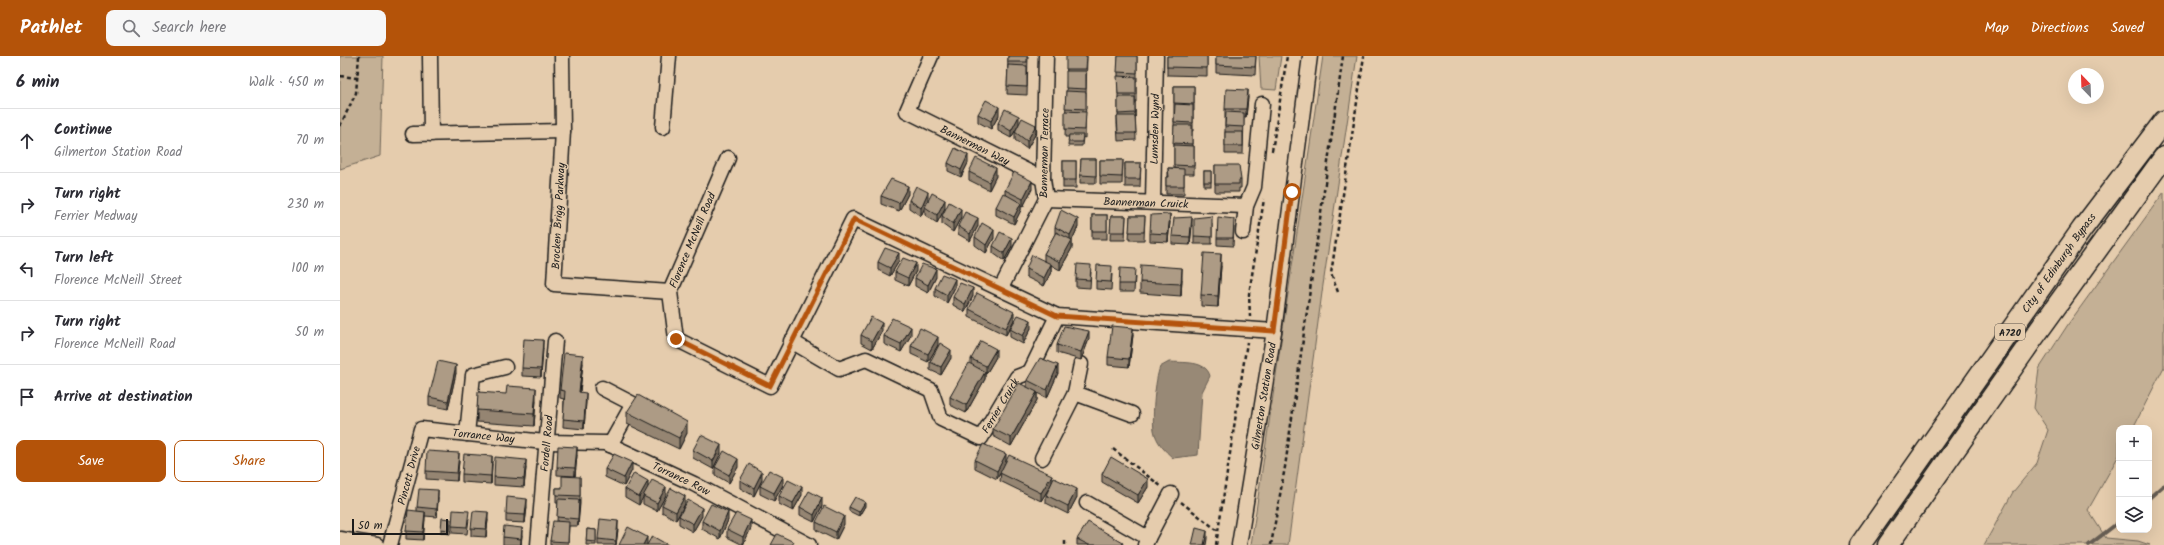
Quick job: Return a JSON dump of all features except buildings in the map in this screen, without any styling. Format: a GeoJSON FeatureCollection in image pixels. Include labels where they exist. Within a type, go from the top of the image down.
{"type":"FeatureCollection","features":[{"type":"Feature","properties":{"kind":"highway","name":"City of Edinburgh Bypass"},"geometry":{"type":"LineString","coordinates":[[1860,545],[2082,229],[2164,121]]}},
{"type":"Feature","properties":{"kind":"highway","name":"City of Edinburgh Bypass"},"geometry":{"type":"LineString","coordinates":[[1888,545],[2032,340],[2164,157]]}},
{"type":"Feature","properties":{"kind":"street"},"geometry":{"type":"LineString","coordinates":[[430,56],[430,134]]}},
{"type":"Feature","properties":{"kind":"street","name":"Brocken Brigg Parkway"},"geometry":{"type":"LineString","coordinates":[[562,56],[563,131],[554,284],[670,292]]}},
{"type":"Feature","properties":{"kind":"street"},"geometry":{"type":"LineString","coordinates":[[663,127],[669,56]]}},
{"type":"Feature","properties":{"kind":"street","name":"Bannerman Way"},"geometry":{"type":"LineString","coordinates":[[931,56],[907,111],[1043,179]]}},
{"type":"Feature","properties":{"kind":"street","name":"Bannerman Terrace"},"geometry":{"type":"LineString","coordinates":[[1001,288],[1046,199],[1043,179],[1046,56]]}},
{"type":"Feature","properties":{"kind":"street","name":"Lumsden Wynd"},"geometry":{"type":"LineString","coordinates":[[1153,202],[1156,56]]}},
{"type":"Feature","properties":{"kind":"street","name":"Gilmerton Station Road"},"geometry":{"type":"LineString","coordinates":[[1239,545],[1274,331],[1310,56]]}},
{"type":"Feature","properties":{"kind":"street"},"geometry":{"type":"LineString","coordinates":[[1243,232],[1246,206],[1254,187],[1262,104]]}},
{"type":"Feature","properties":{"kind":"street"},"geometry":{"type":"LineString","coordinates":[[413,134],[563,131]]}},
{"type":"Feature","properties":{"kind":"street","name":"Florence McNeill Road"},"geometry":{"type":"LineString","coordinates":[[728,158],[670,292],[676,339],[770,386],[791,341]]}},
{"type":"Feature","properties":{"kind":"street","name":"Bannerman Cruick"},"geometry":{"type":"LineString","coordinates":[[1046,199],[1246,206]]}},
{"type":"Feature","properties":{"kind":"street"},"geometry":{"type":"LineString","coordinates":[[791,341],[854,219],[1057,316],[1274,331]]}},
{"type":"Feature","properties":{"kind":"street","name":"Ferrier Cruick"},"geometry":{"type":"LineString","coordinates":[[791,341],[839,369],[866,359],[931,390],[941,419],[981,438],[1017,377],[1030,372],[1057,316]]}},
{"type":"Feature","properties":{"kind":"street","name":"Fordell Road"},"geometry":{"type":"LineString","coordinates":[[538,545],[545,442],[555,342]]}},
{"type":"Feature","properties":{"kind":"street"},"geometry":{"type":"LineString","coordinates":[[1042,458],[1075,393],[1082,364]]}},
{"type":"Feature","properties":{"kind":"street"},"geometry":{"type":"LineString","coordinates":[[467,434],[473,375],[505,367]]}},
{"type":"Feature","properties":{"kind":"street"},"geometry":{"type":"LineString","coordinates":[[602,388],[633,404],[610,445]]}},
{"type":"Feature","properties":{"kind":"street"},"geometry":{"type":"LineString","coordinates":[[1075,393],[1132,414]]}},
{"type":"Feature","properties":{"kind":"street","name":"Torrance Way"},"geometry":{"type":"LineString","coordinates":[[421,429],[545,442]]}},
{"type":"Feature","properties":{"kind":"street","name":"Pincott Drive"},"geometry":{"type":"LineString","coordinates":[[390,545],[421,429]]}},
{"type":"Feature","properties":{"kind":"street","name":"Torrance Row"},"geometry":{"type":"LineString","coordinates":[[545,442],[606,443],[694,484],[810,545]]}},
{"type":"Feature","properties":{"kind":"street"},"geometry":{"type":"LineString","coordinates":[[1087,503],[1146,542],[1171,494]]}},
{"type":"Feature","properties":{"kind":"street"},"geometry":{"type":"LineString","coordinates":[[340,539],[377,545]]}},
{"type":"Feature","properties":{"kind":"path"},"geometry":{"type":"LineString","coordinates":[[340,126],[356,93],[359,56]]}},
{"type":"Feature","properties":{"kind":"path"},"geometry":{"type":"LineString","coordinates":[[1272,154],[1288,56]]}},
{"type":"Feature","properties":{"kind":"path"},"geometry":{"type":"LineString","coordinates":[[1271,545],[1285,467],[1343,56]]}},
{"type":"Feature","properties":{"kind":"path"},"geometry":{"type":"LineString","coordinates":[[1338,292],[1331,274],[1364,56]]}},
{"type":"Feature","properties":{"kind":"path"},"geometry":{"type":"LineString","coordinates":[[340,76],[357,78]]}},
{"type":"Feature","properties":{"kind":"path"},"geometry":{"type":"LineString","coordinates":[[1216,545],[1250,329],[1249,294],[1266,192]]}},
{"type":"Feature","properties":{"kind":"shaded area"},"geometry":{"type":"Polygon","coordinates":[[[340,56],[383,56],[380,156],[340,169],[340,56]]]}},
{"type":"Feature","properties":{"kind":"shaded area"},"geometry":{"type":"Polygon","coordinates":[[[1259,56],[1281,56],[1276,90],[1261,89],[1259,56]]]}},
{"type":"Feature","properties":{"kind":"shaded area"},"geometry":{"type":"Polygon","coordinates":[[[1323,56],[1357,56],[1323,285],[1288,545],[1251,545],[1323,56]]]}},
{"type":"Feature","properties":{"kind":"shaded area"},"geometry":{"type":"Polygon","coordinates":[[[2164,192],[2164,367],[2135,425],[2116,425],[2116,460],[2088,510],[2106,538],[2138,541],[2150,545],[1984,545],[2013,492],[2037,463],[2048,430],[2034,408],[2039,369],[2069,323],[2164,192]]]}},
{"type":"Feature","properties":{"kind":"shaded area"},"geometry":{"type":"Polygon","coordinates":[[[1169,362],[1193,363],[1199,365],[1208,371],[1210,376],[1202,392],[1198,455],[1173,458],[1161,446],[1155,434],[1153,416],[1158,373],[1160,367],[1169,362]]]}},
{"type":"Feature","properties":{"kind":"waterway"},"geometry":{"type":"LineString","coordinates":[[2150,497],[2164,485]]}},
{"type":"Feature","properties":{"kind":"waterway"},"geometry":{"type":"LineString","coordinates":[[2089,545],[2116,524]]}},
{"type":"Feature","properties":{"kind":"route"},"geometry":{"type":"LineString","coordinates":[[676,339],[770,386],[791,341],[854,219],[1057,316],[1274,331],[1292,192]]}}]}
